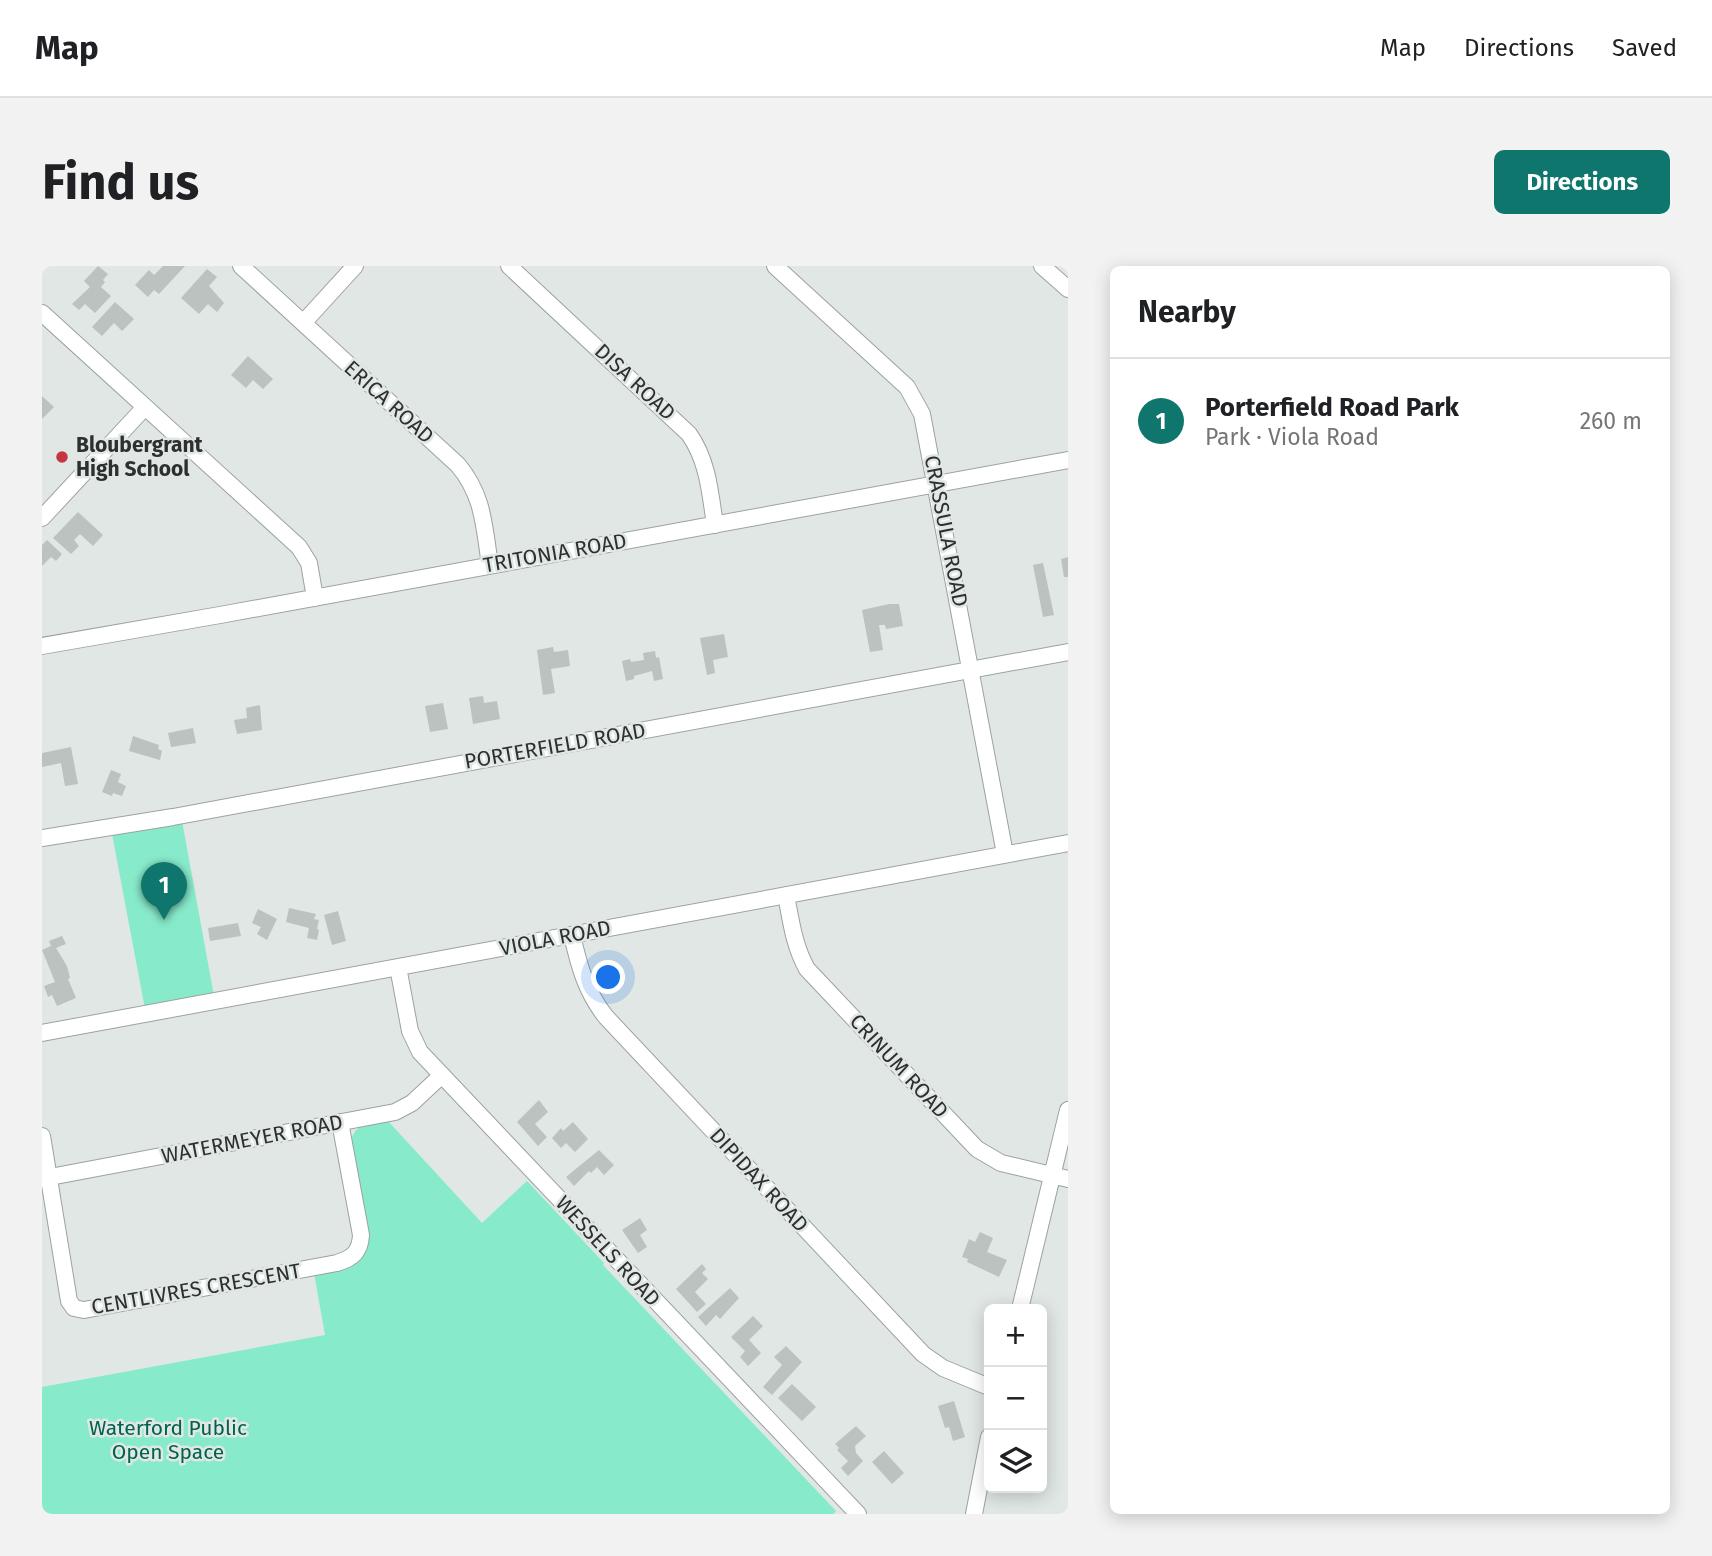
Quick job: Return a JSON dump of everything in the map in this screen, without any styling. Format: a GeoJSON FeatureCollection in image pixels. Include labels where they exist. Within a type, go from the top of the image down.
{"type":"FeatureCollection","features":[{"type":"Feature","properties":{"kind":"street","name":"ERICA ROAD"},"geometry":{"type":"LineString","coordinates":[[241,266],[465,473],[481,504],[491,565]]}},
{"type":"Feature","properties":{"kind":"street"},"geometry":{"type":"LineString","coordinates":[[303,323],[355,266]]}},
{"type":"Feature","properties":{"kind":"street","name":"DISA ROAD"},"geometry":{"type":"LineString","coordinates":[[509,266],[689,433],[700,449],[705,465],[715,525]]}},
{"type":"Feature","properties":{"kind":"street","name":"CRASSULA ROAD"},"geometry":{"type":"LineString","coordinates":[[775,266],[907,387],[922,414],[1005,855]]}},
{"type":"Feature","properties":{"kind":"street"},"geometry":{"type":"LineString","coordinates":[[1042,266],[1064,279]]}},
{"type":"Feature","properties":{"kind":"street"},"geometry":{"type":"LineString","coordinates":[[42,313],[305,553],[315,598]]}},
{"type":"Feature","properties":{"kind":"street"},"geometry":{"type":"LineString","coordinates":[[42,518],[145,407]]}},
{"type":"Feature","properties":{"kind":"street","name":"TRITONIA ROAD"},"geometry":{"type":"LineString","coordinates":[[42,646],[1068,460]]}},
{"type":"Feature","properties":{"kind":"street","name":"PORTERFIELD ROAD"},"geometry":{"type":"LineString","coordinates":[[42,838],[173,817],[1068,652]]}},
{"type":"Feature","properties":{"kind":"street","name":"VIOLA ROAD"},"geometry":{"type":"LineString","coordinates":[[42,1033],[1068,843]]}},
{"type":"Feature","properties":{"kind":"street","name":"CRINUM ROAD"},"geometry":{"type":"LineString","coordinates":[[786,895],[794,939],[807,969],[977,1149],[1002,1163],[1060,1177]]}},
{"type":"Feature","properties":{"kind":"street","name":"DIPIDAX ROAD"},"geometry":{"type":"LineString","coordinates":[[572,934],[583,979],[595,1003],[606,1017],[923,1354],[943,1368],[984,1385]]}},
{"type":"Feature","properties":{"kind":"street","name":"WESSELS ROAD"},"geometry":{"type":"LineString","coordinates":[[398,967],[410,1031],[419,1052],[858,1514]]}},
{"type":"Feature","properties":{"kind":"street","name":"WATERMEYER ROAD"},"geometry":{"type":"LineString","coordinates":[[50,1177],[401,1110],[442,1075]]}},
{"type":"Feature","properties":{"kind":"street"},"geometry":{"type":"LineString","coordinates":[[1022,1304],[1060,1177],[1068,1110]]}},
{"type":"Feature","properties":{"kind":"street","name":"CENTLIVRES CRESCENT"},"geometry":{"type":"LineString","coordinates":[[42,1136],[69,1301],[78,1309],[337,1263],[351,1258],[359,1250],[361,1235],[340,1122]]}},
{"type":"Feature","properties":{"kind":"street"},"geometry":{"type":"LineString","coordinates":[[974,1514],[984,1463]]}},
{"type":"Feature","properties":{"kind":"green space"},"geometry":{"type":"Polygon","coordinates":[[[182,821],[214,996],[145,1009],[112,834],[182,821]]]}},
{"type":"Feature","properties":{"kind":"green space","name":"Waterford Public Open Space"},"geometry":{"type":"Polygon","coordinates":[[[387,1120],[482,1223],[527,1181],[836,1511],[833,1514],[42,1514],[42,1387],[325,1335],[314,1273],[348,1267],[364,1254],[368,1235],[350,1145],[352,1137],[363,1125],[387,1120]]]}},
{"type":"Feature","properties":{"kind":"building"},"geometry":{"type":"Polygon","coordinates":[[[98,266],[108,274],[101,287],[111,296],[95,313],[85,304],[79,310],[72,304],[90,287],[84,281],[98,266]]]}},
{"type":"Feature","properties":{"kind":"building"},"geometry":{"type":"Polygon","coordinates":[[[163,266],[185,266],[159,294],[154,290],[148,297],[135,285],[149,270],[154,275],[163,266]]]}},
{"type":"Feature","properties":{"kind":"building"},"geometry":{"type":"Polygon","coordinates":[[[207,269],[217,277],[209,286],[224,303],[217,312],[208,304],[199,314],[181,298],[207,269]]]}},
{"type":"Feature","properties":{"kind":"building"},"geometry":{"type":"Polygon","coordinates":[[[115,302],[134,319],[122,331],[114,323],[102,336],[92,327],[115,302]]]}},
{"type":"Feature","properties":{"kind":"building"},"geometry":{"type":"Polygon","coordinates":[[[248,356],[273,379],[263,389],[253,380],[246,388],[231,375],[248,356]]]}},
{"type":"Feature","properties":{"kind":"building"},"geometry":{"type":"Polygon","coordinates":[[[42,396],[54,407],[42,419],[42,396]]]}},
{"type":"Feature","properties":{"kind":"building"},"geometry":{"type":"Polygon","coordinates":[[[78,512],[103,535],[93,546],[80,534],[74,540],[79,546],[71,554],[53,538],[78,512]]]}},
{"type":"Feature","properties":{"kind":"building"},"geometry":{"type":"Polygon","coordinates":[[[47,540],[62,554],[56,561],[51,557],[42,566],[42,545],[47,540]]]}},
{"type":"Feature","properties":{"kind":"building"},"geometry":{"type":"Polygon","coordinates":[[[1068,557],[1068,577],[1064,577],[1061,559],[1068,557]]]}},
{"type":"Feature","properties":{"kind":"building"},"geometry":{"type":"Polygon","coordinates":[[[1043,563],[1054,615],[1043,617],[1033,565],[1043,563]]]}},
{"type":"Feature","properties":{"kind":"building"},"geometry":{"type":"Polygon","coordinates":[[[899,604],[903,626],[886,629],[885,625],[879,625],[883,650],[870,652],[862,610],[899,604]]]}},
{"type":"Feature","properties":{"kind":"building"},"geometry":{"type":"Polygon","coordinates":[[[724,634],[728,657],[713,660],[715,673],[707,675],[700,638],[724,634]]]}},
{"type":"Feature","properties":{"kind":"building"},"geometry":{"type":"Polygon","coordinates":[[[553,647],[554,652],[568,650],[570,666],[551,669],[555,693],[543,695],[537,650],[553,647]]]}},
{"type":"Feature","properties":{"kind":"building"},"geometry":{"type":"Polygon","coordinates":[[[655,651],[656,658],[659,657],[663,679],[654,681],[652,671],[626,681],[622,661],[644,660],[643,653],[655,651]]]}},
{"type":"Feature","properties":{"kind":"building"},"geometry":{"type":"Polygon","coordinates":[[[483,696],[484,703],[497,701],[500,719],[473,724],[469,698],[483,696]]]}},
{"type":"Feature","properties":{"kind":"building"},"geometry":{"type":"Polygon","coordinates":[[[443,703],[448,729],[430,732],[425,706],[443,703]]]}},
{"type":"Feature","properties":{"kind":"building"},"geometry":{"type":"Polygon","coordinates":[[[260,705],[262,730],[237,734],[234,720],[247,718],[246,708],[260,705]]]}},
{"type":"Feature","properties":{"kind":"building"},"geometry":{"type":"Polygon","coordinates":[[[193,728],[196,743],[171,747],[168,733],[193,728]]]}},
{"type":"Feature","properties":{"kind":"building"},"geometry":{"type":"Polygon","coordinates":[[[133,736],[159,745],[158,749],[162,751],[160,760],[129,751],[133,736]]]}},
{"type":"Feature","properties":{"kind":"building"},"geometry":{"type":"Polygon","coordinates":[[[71,747],[78,784],[65,786],[61,763],[42,767],[42,753],[71,747]]]}},
{"type":"Feature","properties":{"kind":"building"},"geometry":{"type":"Polygon","coordinates":[[[111,770],[121,774],[118,782],[126,786],[122,796],[102,792],[111,770]]]}},
{"type":"Feature","properties":{"kind":"building"},"geometry":{"type":"Polygon","coordinates":[[[289,908],[316,914],[314,919],[319,920],[317,940],[307,938],[309,928],[286,922],[289,908]]]}},
{"type":"Feature","properties":{"kind":"building"},"geometry":{"type":"Polygon","coordinates":[[[258,909],[277,919],[267,940],[257,934],[261,927],[252,923],[258,909]]]}},
{"type":"Feature","properties":{"kind":"building"},"geometry":{"type":"Polygon","coordinates":[[[338,911],[346,941],[332,945],[324,915],[338,911]]]}},
{"type":"Feature","properties":{"kind":"building"},"geometry":{"type":"Polygon","coordinates":[[[238,923],[241,936],[210,941],[208,928],[238,923]]]}},
{"type":"Feature","properties":{"kind":"building"},"geometry":{"type":"Polygon","coordinates":[[[62,936],[66,944],[56,948],[67,966],[68,979],[76,998],[57,1006],[52,995],[48,997],[44,986],[55,982],[42,950],[51,946],[49,941],[62,936]]]}},
{"type":"Feature","properties":{"kind":"building"},"geometry":{"type":"Polygon","coordinates":[[[539,1100],[548,1112],[535,1124],[547,1137],[538,1146],[517,1122],[539,1100]]]}},
{"type":"Feature","properties":{"kind":"building"},"geometry":{"type":"Polygon","coordinates":[[[573,1122],[588,1139],[575,1152],[566,1143],[561,1148],[552,1138],[561,1128],[563,1131],[573,1122]]]}},
{"type":"Feature","properties":{"kind":"building"},"geometry":{"type":"Polygon","coordinates":[[[599,1150],[614,1165],[604,1175],[597,1167],[591,1173],[589,1171],[574,1186],[566,1177],[599,1150]]]}},
{"type":"Feature","properties":{"kind":"building"},"geometry":{"type":"Polygon","coordinates":[[[640,1218],[647,1230],[640,1235],[647,1247],[638,1253],[622,1230],[640,1218]]]}},
{"type":"Feature","properties":{"kind":"building"},"geometry":{"type":"Polygon","coordinates":[[[980,1232],[993,1238],[987,1252],[1007,1260],[999,1277],[962,1257],[969,1239],[975,1242],[980,1232]]]}},
{"type":"Feature","properties":{"kind":"building"},"geometry":{"type":"Polygon","coordinates":[[[702,1264],[706,1269],[702,1273],[708,1279],[695,1292],[706,1304],[697,1312],[676,1289],[702,1264]]]}},
{"type":"Feature","properties":{"kind":"building"},"geometry":{"type":"Polygon","coordinates":[[[730,1288],[739,1298],[720,1319],[716,1315],[706,1326],[698,1317],[730,1288]]]}},
{"type":"Feature","properties":{"kind":"building"},"geometry":{"type":"Polygon","coordinates":[[[753,1316],[763,1326],[749,1340],[761,1353],[748,1366],[740,1357],[745,1351],[731,1337],[753,1316]]]}},
{"type":"Feature","properties":{"kind":"building"},"geometry":{"type":"Polygon","coordinates":[[[786,1346],[802,1362],[772,1395],[763,1387],[782,1365],[774,1357],[786,1346]]]}},
{"type":"Feature","properties":{"kind":"building"},"geometry":{"type":"Polygon","coordinates":[[[792,1384],[816,1407],[802,1421],[778,1398],[792,1384]]]}},
{"type":"Feature","properties":{"kind":"building"},"geometry":{"type":"Polygon","coordinates":[[[954,1401],[965,1437],[953,1441],[949,1427],[945,1428],[938,1406],[954,1401]]]}},
{"type":"Feature","properties":{"kind":"building"},"geometry":{"type":"Polygon","coordinates":[[[856,1426],[866,1436],[855,1446],[856,1453],[863,1461],[848,1476],[841,1468],[848,1461],[835,1444],[856,1426]]]}},
{"type":"Feature","properties":{"kind":"building"},"geometry":{"type":"Polygon","coordinates":[[[884,1451],[904,1473],[892,1484],[872,1462],[884,1451]]]}},
{"type":"Feature","properties":{"kind":"place","name":"Bloubergrant High School"},"geometry":{"type":"Point","coordinates":[62,457]}},
{"type":"Feature","properties":{"kind":"place","name":"Porterfield Road Park"},"geometry":{"type":"Point","coordinates":[164,920]}}]}
